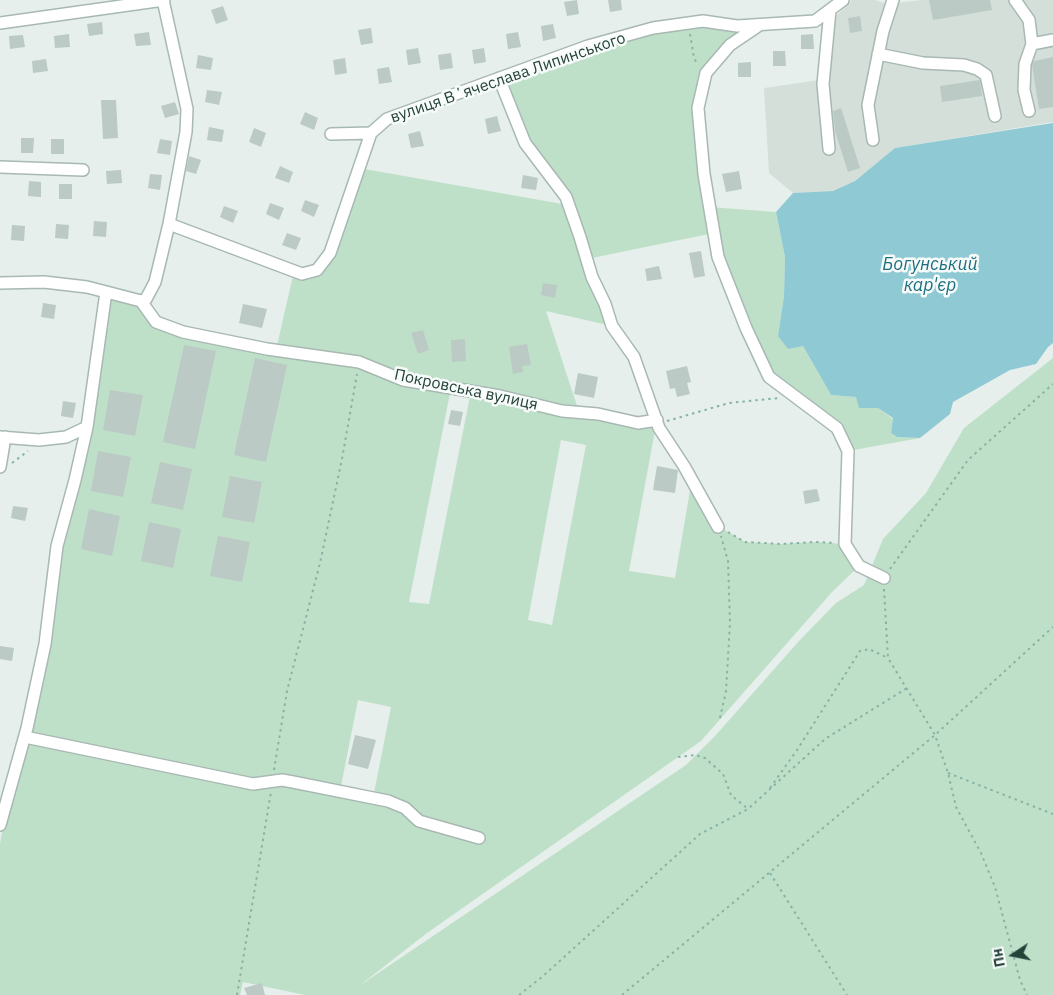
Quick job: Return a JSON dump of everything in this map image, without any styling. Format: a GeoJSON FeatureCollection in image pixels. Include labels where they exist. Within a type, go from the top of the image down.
{"type":"FeatureCollection","features":[{"type":"Feature","properties":{"kind":"street"},"geometry":{"type":"LineString","coordinates":[[0,23],[106,4],[163,0],[187,109],[186,132],[169,224],[155,282],[146,299],[141,301],[87,287],[44,282],[0,283]]}},
{"type":"Feature","properties":{"kind":"street","name":"вулиця Вʼячеслава Липинського"},"geometry":{"type":"LineString","coordinates":[[169,224],[302,274],[317,270],[330,253],[371,133],[387,119],[588,46],[653,28],[703,21],[737,26],[815,21],[843,0]]}},
{"type":"Feature","properties":{"kind":"street"},"geometry":{"type":"LineString","coordinates":[[873,140],[868,105],[883,31],[893,0]]}},
{"type":"Feature","properties":{"kind":"street"},"geometry":{"type":"LineString","coordinates":[[1015,0],[1029,20],[1032,44],[1025,64],[1024,90],[1030,111]]}},
{"type":"Feature","properties":{"kind":"street"},"geometry":{"type":"LineString","coordinates":[[829,149],[823,84],[830,10]]}},
{"type":"Feature","properties":{"kind":"street"},"geometry":{"type":"LineString","coordinates":[[760,25],[730,45],[706,73],[698,108],[704,174],[718,257],[746,328],[769,377],[837,428],[848,451],[845,544],[859,566],[884,578]]}},
{"type":"Feature","properties":{"kind":"street"},"geometry":{"type":"LineString","coordinates":[[1032,44],[1053,40]]}},
{"type":"Feature","properties":{"kind":"street"},"geometry":{"type":"LineString","coordinates":[[878,54],[923,63],[964,65],[978,69],[986,76],[995,116]]}},
{"type":"Feature","properties":{"kind":"street"},"geometry":{"type":"LineString","coordinates":[[499,78],[525,144],[566,198],[592,277],[605,304],[612,326],[634,357],[660,428],[718,526]]}},
{"type":"Feature","properties":{"kind":"street"},"geometry":{"type":"LineString","coordinates":[[331,134],[371,133]]}},
{"type":"Feature","properties":{"kind":"street"},"geometry":{"type":"LineString","coordinates":[[0,167],[83,170]]}},
{"type":"Feature","properties":{"kind":"street"},"geometry":{"type":"LineString","coordinates":[[0,825],[25,737],[45,644],[57,546],[87,427],[106,292]]}},
{"type":"Feature","properties":{"kind":"street","name":"Покровська вулиця"},"geometry":{"type":"LineString","coordinates":[[141,301],[156,322],[184,332],[267,349],[359,362],[403,380],[500,396],[562,411],[598,414],[638,423],[657,420]]}},
{"type":"Feature","properties":{"kind":"street"},"geometry":{"type":"LineString","coordinates":[[5,466],[2,437],[46,440],[66,437],[87,427]]}},
{"type":"Feature","properties":{"kind":"street"},"geometry":{"type":"LineString","coordinates":[[25,737],[253,784],[282,780],[388,801],[405,808],[418,821],[479,838]]}},
{"type":"Feature","properties":{"kind":"path"},"geometry":{"type":"LineString","coordinates":[[688,23],[694,58],[704,79]]}},
{"type":"Feature","properties":{"kind":"path"},"geometry":{"type":"LineString","coordinates":[[237,995],[287,691],[320,563],[342,458],[359,362]]}},
{"type":"Feature","properties":{"kind":"path"},"geometry":{"type":"LineString","coordinates":[[1027,995],[1020,980],[995,887],[981,853],[956,807],[948,774],[935,735],[888,658],[884,578],[968,460],[1053,384]]}},
{"type":"Feature","properties":{"kind":"path"},"geometry":{"type":"LineString","coordinates":[[657,420],[671,421],[729,403],[794,396]]}},
{"type":"Feature","properties":{"kind":"path"},"geometry":{"type":"LineString","coordinates":[[5,466],[31,449]]}},
{"type":"Feature","properties":{"kind":"path"},"geometry":{"type":"LineString","coordinates":[[718,526],[745,542],[845,544]]}},
{"type":"Feature","properties":{"kind":"path"},"geometry":{"type":"LineString","coordinates":[[718,526],[728,561],[730,623],[726,691],[720,718]]}},
{"type":"Feature","properties":{"kind":"path"},"geometry":{"type":"LineString","coordinates":[[622,995],[935,735],[1053,627]]}},
{"type":"Feature","properties":{"kind":"path"},"geometry":{"type":"LineString","coordinates":[[767,792],[797,750],[860,651],[869,649],[888,658]]}},
{"type":"Feature","properties":{"kind":"path"},"geometry":{"type":"LineString","coordinates":[[519,995],[542,977],[700,834],[748,810],[825,739],[907,688]]}},
{"type":"Feature","properties":{"kind":"path"},"geometry":{"type":"LineString","coordinates":[[678,757],[695,755],[704,758],[723,774],[731,795],[748,810]]}},
{"type":"Feature","properties":{"kind":"path"},"geometry":{"type":"LineString","coordinates":[[948,774],[1053,814]]}},
{"type":"Feature","properties":{"kind":"path"},"geometry":{"type":"LineString","coordinates":[[770,872],[847,995]]}},
{"type":"Feature","properties":{"kind":"shaded area"},"geometry":{"type":"Polygon","coordinates":[[[852,0],[875,0],[887,4],[922,0],[1053,0],[1053,122],[895,148],[855,181],[833,191],[793,193],[769,173],[764,88],[819,80],[823,29],[852,0]]]}},
{"type":"Feature","properties":{"kind":"green space"},"geometry":{"type":"Polygon","coordinates":[[[760,25],[706,73],[698,108],[709,207],[776,212],[785,257],[784,296],[778,336],[803,346],[831,395],[856,397],[860,408],[878,408],[893,419],[891,433],[897,437],[920,438],[848,451],[837,428],[769,377],[714,233],[587,259],[612,326],[546,311],[579,412],[657,420],[629,571],[675,578],[692,479],[718,526],[745,542],[845,544],[859,566],[832,592],[701,741],[427,933],[359,986],[686,765],[715,736],[799,641],[836,603],[864,585],[883,539],[926,493],[964,428],[1053,358],[1053,995],[305,995],[243,982],[240,995],[0,995],[0,844],[7,801],[27,728],[57,546],[75,480],[106,292],[141,301],[156,322],[276,350],[294,271],[302,274],[330,253],[359,168],[568,205],[525,143],[499,78],[653,28],[760,25]],[[451,388],[409,602],[429,604],[471,391],[451,388]],[[561,440],[528,620],[552,625],[586,445],[561,440]],[[358,700],[341,786],[374,793],[391,707],[358,700]]]}},
{"type":"Feature","properties":{"kind":"water","name":"Богунський кар'єр"},"geometry":{"type":"Polygon","coordinates":[[[1053,123],[1053,343],[1036,364],[1010,370],[953,402],[950,414],[920,438],[897,437],[891,433],[893,418],[878,408],[859,408],[856,397],[831,395],[803,346],[788,349],[778,336],[784,296],[785,257],[776,212],[793,193],[833,191],[855,181],[895,148],[1053,123]]]}},
{"type":"Feature","properties":{"kind":"building"},"geometry":{"type":"Polygon","coordinates":[[[577,0],[579,14],[567,16],[564,2],[577,0]]]}},
{"type":"Feature","properties":{"kind":"building"},"geometry":{"type":"Polygon","coordinates":[[[608,0],[621,0],[622,10],[610,12],[608,0]]]}},
{"type":"Feature","properties":{"kind":"building"},"geometry":{"type":"Polygon","coordinates":[[[929,0],[990,0],[992,10],[933,20],[929,0]]]}},
{"type":"Feature","properties":{"kind":"building"},"geometry":{"type":"Polygon","coordinates":[[[223,6],[228,20],[216,24],[211,10],[223,6]]]}},
{"type":"Feature","properties":{"kind":"building"},"geometry":{"type":"Polygon","coordinates":[[[860,16],[862,31],[850,33],[848,18],[860,16]]]}},
{"type":"Feature","properties":{"kind":"building"},"geometry":{"type":"Polygon","coordinates":[[[102,22],[103,34],[89,36],[87,24],[102,22]]]}},
{"type":"Feature","properties":{"kind":"building"},"geometry":{"type":"Polygon","coordinates":[[[553,24],[556,38],[543,41],[541,26],[553,24]]]}},
{"type":"Feature","properties":{"kind":"building"},"geometry":{"type":"Polygon","coordinates":[[[371,28],[373,43],[361,45],[358,30],[371,28]]]}},
{"type":"Feature","properties":{"kind":"building"},"geometry":{"type":"Polygon","coordinates":[[[149,32],[151,45],[136,46],[134,34],[149,32]]]}},
{"type":"Feature","properties":{"kind":"building"},"geometry":{"type":"Polygon","coordinates":[[[518,32],[521,47],[508,49],[506,34],[518,32]]]}},
{"type":"Feature","properties":{"kind":"building"},"geometry":{"type":"Polygon","coordinates":[[[69,34],[70,47],[55,48],[54,36],[69,34]]]}},
{"type":"Feature","properties":{"kind":"building"},"geometry":{"type":"Polygon","coordinates":[[[813,34],[814,49],[801,49],[801,35],[813,34]]]}},
{"type":"Feature","properties":{"kind":"building"},"geometry":{"type":"Polygon","coordinates":[[[23,35],[25,47],[10,49],[9,36],[23,35]]]}},
{"type":"Feature","properties":{"kind":"building"},"geometry":{"type":"Polygon","coordinates":[[[418,48],[421,63],[408,65],[406,50],[418,48]]]}},
{"type":"Feature","properties":{"kind":"building"},"geometry":{"type":"Polygon","coordinates":[[[484,48],[486,62],[474,64],[472,50],[484,48]]]}},
{"type":"Feature","properties":{"kind":"building"},"geometry":{"type":"Polygon","coordinates":[[[773,51],[785,51],[786,66],[773,66],[773,51]]]}},
{"type":"Feature","properties":{"kind":"building"},"geometry":{"type":"Polygon","coordinates":[[[451,53],[453,68],[440,70],[438,55],[451,53]]]}},
{"type":"Feature","properties":{"kind":"building"},"geometry":{"type":"Polygon","coordinates":[[[198,55],[213,58],[211,70],[196,68],[198,55]]]}},
{"type":"Feature","properties":{"kind":"building"},"geometry":{"type":"Polygon","coordinates":[[[1053,57],[1053,107],[1039,109],[1032,65],[1034,61],[1053,57]]]}},
{"type":"Feature","properties":{"kind":"building"},"geometry":{"type":"Polygon","coordinates":[[[345,58],[347,73],[335,75],[333,60],[345,58]]]}},
{"type":"Feature","properties":{"kind":"building"},"geometry":{"type":"Polygon","coordinates":[[[46,59],[48,71],[33,73],[32,61],[46,59]]]}},
{"type":"Feature","properties":{"kind":"building"},"geometry":{"type":"Polygon","coordinates":[[[751,62],[751,77],[738,77],[738,63],[751,62]]]}},
{"type":"Feature","properties":{"kind":"building"},"geometry":{"type":"Polygon","coordinates":[[[389,67],[392,82],[379,84],[377,69],[389,67]]]}},
{"type":"Feature","properties":{"kind":"building"},"geometry":{"type":"Polygon","coordinates":[[[980,80],[982,96],[942,102],[940,86],[980,80]]]}},
{"type":"Feature","properties":{"kind":"building"},"geometry":{"type":"Polygon","coordinates":[[[207,90],[222,92],[219,105],[205,102],[207,90]]]}},
{"type":"Feature","properties":{"kind":"building"},"geometry":{"type":"Polygon","coordinates":[[[101,100],[116,100],[118,138],[103,139],[101,100]]]}},
{"type":"Feature","properties":{"kind":"building"},"geometry":{"type":"Polygon","coordinates":[[[175,102],[179,114],[165,118],[161,106],[175,102]]]}},
{"type":"Feature","properties":{"kind":"building"},"geometry":{"type":"Polygon","coordinates":[[[841,108],[860,168],[848,172],[835,131],[833,111],[841,108]]]}},
{"type":"Feature","properties":{"kind":"building"},"geometry":{"type":"Polygon","coordinates":[[[305,112],[318,118],[314,130],[300,124],[305,112]]]}},
{"type":"Feature","properties":{"kind":"building"},"geometry":{"type":"Polygon","coordinates":[[[497,116],[501,131],[488,134],[485,119],[497,116]]]}},
{"type":"Feature","properties":{"kind":"building"},"geometry":{"type":"Polygon","coordinates":[[[209,127],[224,130],[222,142],[207,140],[209,127]]]}},
{"type":"Feature","properties":{"kind":"building"},"geometry":{"type":"Polygon","coordinates":[[[254,128],[266,133],[261,147],[249,142],[254,128]]]}},
{"type":"Feature","properties":{"kind":"building"},"geometry":{"type":"Polygon","coordinates":[[[420,131],[424,146],[411,148],[408,134],[420,131]]]}},
{"type":"Feature","properties":{"kind":"building"},"geometry":{"type":"Polygon","coordinates":[[[21,138],[34,138],[33,153],[21,153],[21,138]]]}},
{"type":"Feature","properties":{"kind":"building"},"geometry":{"type":"Polygon","coordinates":[[[51,139],[64,139],[64,154],[51,154],[51,139]]]}},
{"type":"Feature","properties":{"kind":"building"},"geometry":{"type":"Polygon","coordinates":[[[160,139],[172,141],[170,155],[157,153],[160,139]]]}},
{"type":"Feature","properties":{"kind":"building"},"geometry":{"type":"Polygon","coordinates":[[[189,156],[201,160],[196,174],[186,171],[189,156]]]}},
{"type":"Feature","properties":{"kind":"building"},"geometry":{"type":"Polygon","coordinates":[[[280,166],[293,172],[289,183],[275,178],[280,166]]]}},
{"type":"Feature","properties":{"kind":"building"},"geometry":{"type":"Polygon","coordinates":[[[121,170],[122,183],[107,184],[106,171],[121,170]]]}},
{"type":"Feature","properties":{"kind":"building"},"geometry":{"type":"Polygon","coordinates":[[[739,171],[742,189],[726,192],[722,174],[739,171]]]}},
{"type":"Feature","properties":{"kind":"building"},"geometry":{"type":"Polygon","coordinates":[[[150,174],[162,175],[160,190],[148,188],[150,174]]]}},
{"type":"Feature","properties":{"kind":"building"},"geometry":{"type":"Polygon","coordinates":[[[523,175],[538,178],[536,190],[521,188],[523,175]]]}},
{"type":"Feature","properties":{"kind":"building"},"geometry":{"type":"Polygon","coordinates":[[[29,181],[41,182],[41,197],[28,196],[29,181]]]}},
{"type":"Feature","properties":{"kind":"building"},"geometry":{"type":"Polygon","coordinates":[[[59,184],[72,184],[72,199],[59,199],[59,184]]]}},
{"type":"Feature","properties":{"kind":"building"},"geometry":{"type":"Polygon","coordinates":[[[305,200],[319,205],[314,217],[301,211],[305,200]]]}},
{"type":"Feature","properties":{"kind":"building"},"geometry":{"type":"Polygon","coordinates":[[[270,203],[284,208],[279,220],[266,214],[270,203]]]}},
{"type":"Feature","properties":{"kind":"building"},"geometry":{"type":"Polygon","coordinates":[[[224,206],[238,211],[233,223],[220,217],[224,206]]]}},
{"type":"Feature","properties":{"kind":"building"},"geometry":{"type":"Polygon","coordinates":[[[94,221],[107,222],[106,237],[93,236],[94,221]]]}},
{"type":"Feature","properties":{"kind":"building"},"geometry":{"type":"Polygon","coordinates":[[[56,224],[69,225],[68,239],[55,238],[56,224]]]}},
{"type":"Feature","properties":{"kind":"building"},"geometry":{"type":"Polygon","coordinates":[[[12,225],[25,226],[24,241],[11,240],[12,225]]]}},
{"type":"Feature","properties":{"kind":"building"},"geometry":{"type":"Polygon","coordinates":[[[287,233],[301,238],[296,250],[282,245],[287,233]]]}},
{"type":"Feature","properties":{"kind":"building"},"geometry":{"type":"Polygon","coordinates":[[[701,251],[705,276],[694,278],[689,253],[701,251]]]}},
{"type":"Feature","properties":{"kind":"building"},"geometry":{"type":"Polygon","coordinates":[[[659,266],[662,279],[647,281],[645,269],[659,266]]]}},
{"type":"Feature","properties":{"kind":"building"},"geometry":{"type":"Polygon","coordinates":[[[543,283],[557,285],[555,298],[541,295],[543,283]]]}},
{"type":"Feature","properties":{"kind":"building"},"geometry":{"type":"Polygon","coordinates":[[[43,303],[56,305],[54,319],[41,317],[43,303]]]}},
{"type":"Feature","properties":{"kind":"building"},"geometry":{"type":"Polygon","coordinates":[[[243,304],[267,309],[262,328],[239,323],[243,304]]]}},
{"type":"Feature","properties":{"kind":"building"},"geometry":{"type":"Polygon","coordinates":[[[423,330],[429,350],[418,354],[411,333],[423,330]]]}},
{"type":"Feature","properties":{"kind":"building"},"geometry":{"type":"Polygon","coordinates":[[[465,339],[466,361],[452,362],[451,340],[465,339]]]}},
{"type":"Feature","properties":{"kind":"building"},"geometry":{"type":"Polygon","coordinates":[[[527,344],[531,365],[522,366],[523,372],[513,374],[509,347],[527,344]]]}},
{"type":"Feature","properties":{"kind":"building"},"geometry":{"type":"Polygon","coordinates":[[[184,345],[216,351],[195,449],[163,442],[184,345]]]}},
{"type":"Feature","properties":{"kind":"building"},"geometry":{"type":"Polygon","coordinates":[[[255,358],[287,365],[266,462],[234,455],[255,358]]]}},
{"type":"Feature","properties":{"kind":"building"},"geometry":{"type":"Polygon","coordinates":[[[687,366],[691,382],[687,383],[690,394],[677,397],[675,388],[670,389],[666,371],[687,366]]]}},
{"type":"Feature","properties":{"kind":"building"},"geometry":{"type":"Polygon","coordinates":[[[578,373],[598,377],[594,398],[574,394],[578,373]]]}},
{"type":"Feature","properties":{"kind":"building"},"geometry":{"type":"Polygon","coordinates":[[[110,390],[143,395],[135,436],[103,430],[110,390]]]}},
{"type":"Feature","properties":{"kind":"building"},"geometry":{"type":"Polygon","coordinates":[[[63,401],[76,403],[73,418],[61,416],[63,401]]]}},
{"type":"Feature","properties":{"kind":"building"},"geometry":{"type":"Polygon","coordinates":[[[451,410],[463,412],[460,426],[448,424],[451,410]]]}},
{"type":"Feature","properties":{"kind":"building"},"geometry":{"type":"Polygon","coordinates":[[[98,451],[131,457],[123,497],[91,491],[98,451]]]}},
{"type":"Feature","properties":{"kind":"building"},"geometry":{"type":"Polygon","coordinates":[[[160,462],[192,469],[183,510],[151,503],[160,462]]]}},
{"type":"Feature","properties":{"kind":"building"},"geometry":{"type":"Polygon","coordinates":[[[657,466],[678,470],[675,493],[653,490],[657,466]]]}},
{"type":"Feature","properties":{"kind":"building"},"geometry":{"type":"Polygon","coordinates":[[[230,476],[262,482],[254,523],[222,517],[230,476]]]}},
{"type":"Feature","properties":{"kind":"building"},"geometry":{"type":"Polygon","coordinates":[[[817,489],[820,501],[805,504],[803,491],[817,489]]]}},
{"type":"Feature","properties":{"kind":"building"},"geometry":{"type":"Polygon","coordinates":[[[13,506],[28,508],[25,521],[11,518],[13,506]]]}},
{"type":"Feature","properties":{"kind":"building"},"geometry":{"type":"Polygon","coordinates":[[[89,509],[120,516],[112,556],[81,549],[89,509]]]}},
{"type":"Feature","properties":{"kind":"building"},"geometry":{"type":"Polygon","coordinates":[[[149,522],[181,529],[173,568],[141,561],[149,522]]]}},
{"type":"Feature","properties":{"kind":"building"},"geometry":{"type":"Polygon","coordinates":[[[218,536],[250,542],[242,582],[210,576],[218,536]]]}},
{"type":"Feature","properties":{"kind":"building"},"geometry":{"type":"Polygon","coordinates":[[[0,646],[14,648],[12,661],[0,659],[0,646]]]}},
{"type":"Feature","properties":{"kind":"building"},"geometry":{"type":"Polygon","coordinates":[[[355,735],[376,740],[368,769],[348,764],[355,735]]]}},
{"type":"Feature","properties":{"kind":"building"},"geometry":{"type":"Polygon","coordinates":[[[262,983],[265,995],[247,995],[244,988],[262,983]]]}}]}
